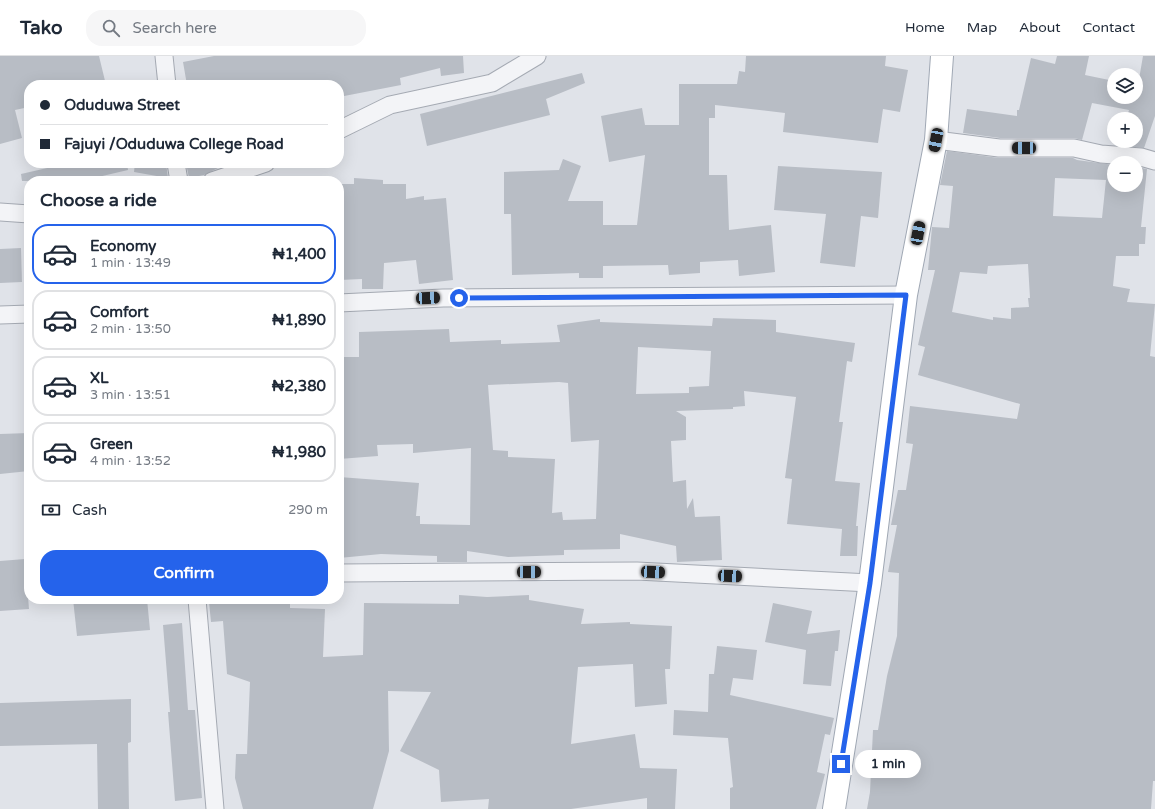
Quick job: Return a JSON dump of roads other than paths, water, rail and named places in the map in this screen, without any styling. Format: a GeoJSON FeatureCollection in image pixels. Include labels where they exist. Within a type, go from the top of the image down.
{"type":"FeatureCollection","features":[{"type":"Feature","properties":{"kind":"main road"},"geometry":{"type":"LineString","coordinates":[[834,809],[870,583],[906,295],[936,140],[942,56]]}},
{"type":"Feature","properties":{"kind":"street"},"geometry":{"type":"LineString","coordinates":[[164,56],[166,80]]}},
{"type":"Feature","properties":{"kind":"street"},"geometry":{"type":"LineString","coordinates":[[344,128],[390,105],[492,83],[537,56]]}},
{"type":"Feature","properties":{"kind":"street"},"geometry":{"type":"LineString","coordinates":[[936,140],[999,148],[1074,148],[1101,154],[1142,157],[1155,161]]}},
{"type":"Feature","properties":{"kind":"street"},"geometry":{"type":"LineString","coordinates":[[227,176],[251,168]]}},
{"type":"Feature","properties":{"kind":"street"},"geometry":{"type":"LineString","coordinates":[[0,212],[24,214]]}},
{"type":"Feature","properties":{"kind":"street"},"geometry":{"type":"LineString","coordinates":[[344,303],[443,298],[906,295]]}},
{"type":"Feature","properties":{"kind":"street"},"geometry":{"type":"LineString","coordinates":[[0,315],[24,314]]}},
{"type":"Feature","properties":{"kind":"street"},"geometry":{"type":"LineString","coordinates":[[344,573],[637,571],[870,583]]}},
{"type":"Feature","properties":{"kind":"street"},"geometry":{"type":"LineString","coordinates":[[197,604],[215,809]]}}]}
